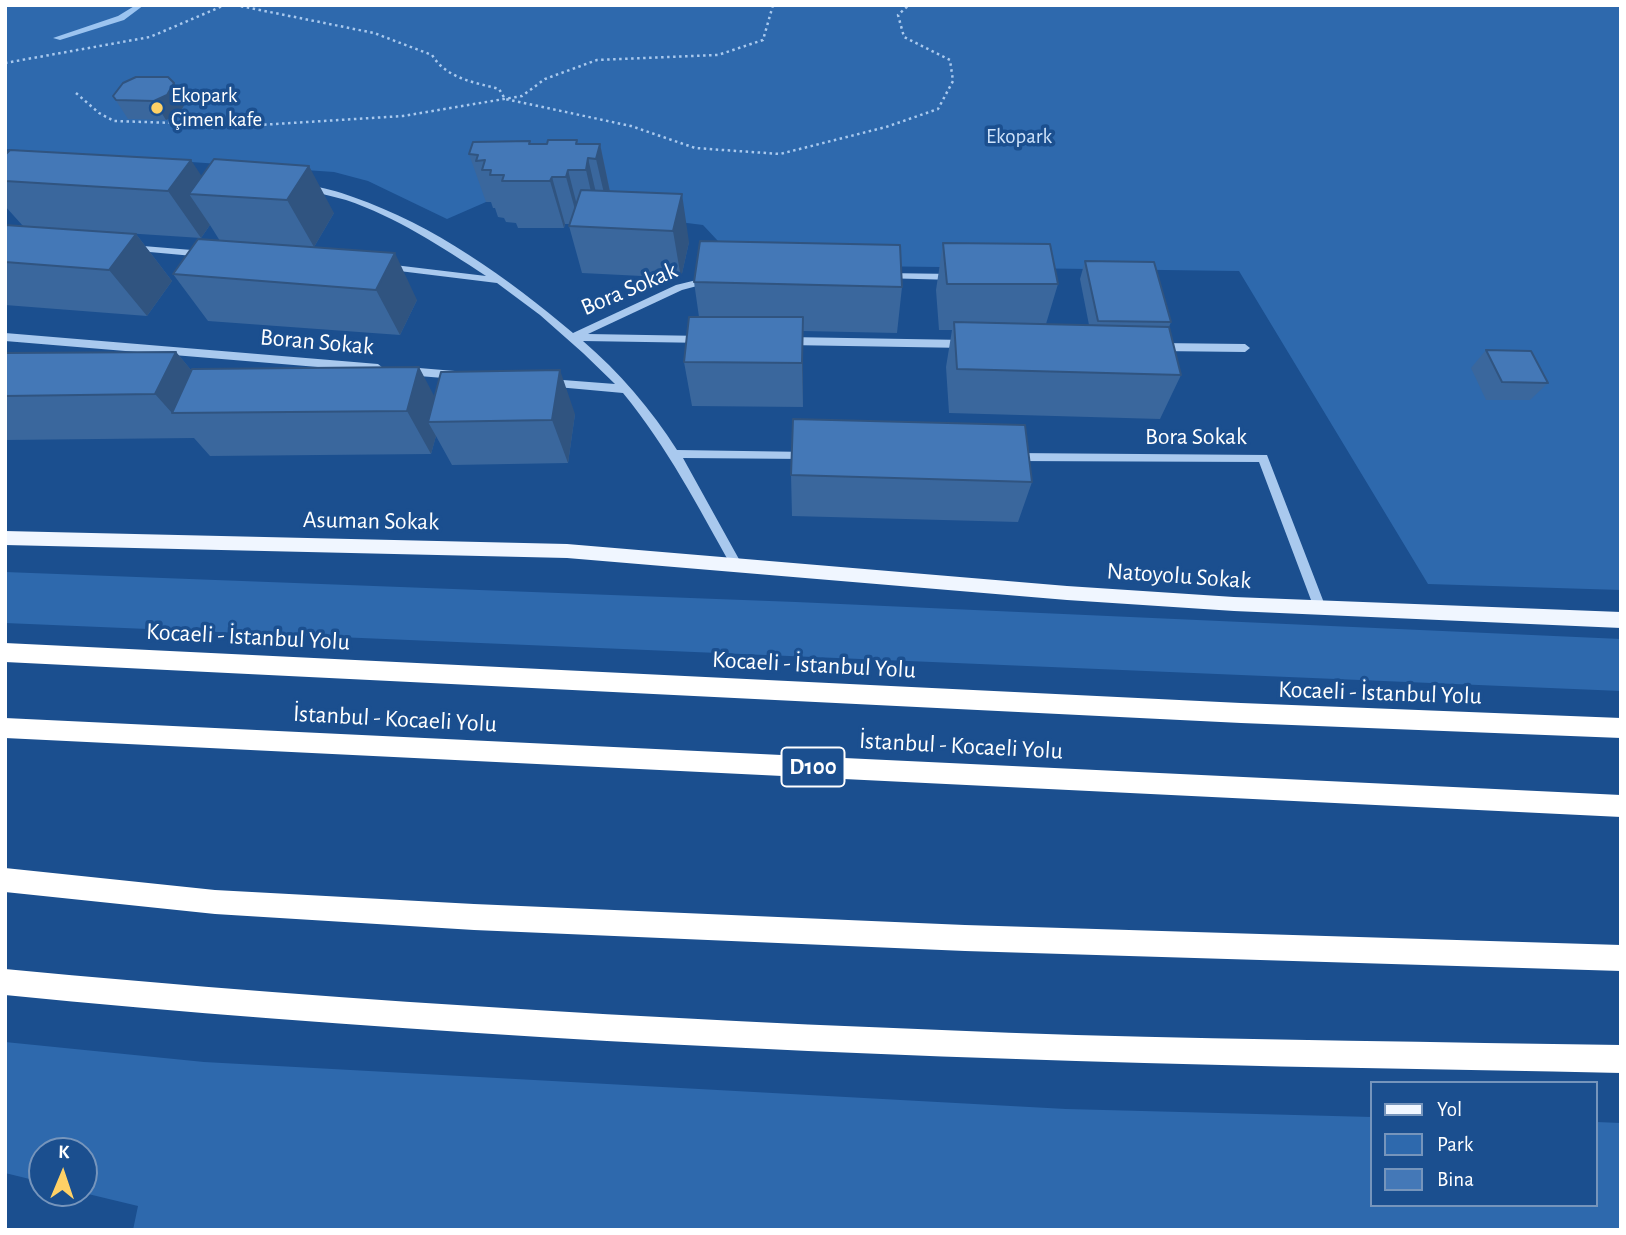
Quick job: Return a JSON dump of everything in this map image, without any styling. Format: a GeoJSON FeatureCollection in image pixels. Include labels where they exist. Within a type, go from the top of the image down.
{"type":"FeatureCollection","features":[{"type":"Feature","properties":{"kind":"highway","name":"Kocaeli - İstanbul Yolu"},"geometry":{"type":"LineString","coordinates":[[5,652],[1241,713],[1621,728]]}},
{"type":"Feature","properties":{"kind":"highway","name":"İstanbul - Kocaeli Yolu"},"geometry":{"type":"LineString","coordinates":[[5,728],[1621,806]]}},
{"type":"Feature","properties":{"kind":"highway"},"geometry":{"type":"LineString","coordinates":[[5,880],[215,902],[488,918],[979,939],[1621,958]]}},
{"type":"Feature","properties":{"kind":"highway"},"geometry":{"type":"LineString","coordinates":[[5,982],[231,1004],[768,1035],[1076,1048],[1621,1059]]}},
{"type":"Feature","properties":{"kind":"main road","name":"Asuman Sokak"},"geometry":{"type":"LineString","coordinates":[[5,538],[568,551],[736,564]]}},
{"type":"Feature","properties":{"kind":"main road","name":"Natoyolu Sokak"},"geometry":{"type":"LineString","coordinates":[[736,564],[1067,593],[1320,608],[1621,620]]}},
{"type":"Feature","properties":{"kind":"street"},"geometry":{"type":"LineString","coordinates":[[296,185],[327,190],[397,218],[502,281],[571,337],[625,389],[653,422],[736,564]]}},
{"type":"Feature","properties":{"kind":"street"},"geometry":{"type":"LineString","coordinates":[[120,247],[217,255]]}},
{"type":"Feature","properties":{"kind":"street"},"geometry":{"type":"LineString","coordinates":[[369,266],[502,281]]}},
{"type":"Feature","properties":{"kind":"street"},"geometry":{"type":"LineString","coordinates":[[875,276],[959,277]]}},
{"type":"Feature","properties":{"kind":"street","name":"Bora Sokak"},"geometry":{"type":"LineString","coordinates":[[571,337],[680,287],[726,277]]}},
{"type":"Feature","properties":{"kind":"street","name":"Bora Sokak"},"geometry":{"type":"LineString","coordinates":[[571,337],[722,340]]}},
{"type":"Feature","properties":{"kind":"street","name":"Boran Sokak"},"geometry":{"type":"LineString","coordinates":[[5,338],[474,376]]}},
{"type":"Feature","properties":{"kind":"street"},"geometry":{"type":"LineString","coordinates":[[777,341],[984,344]]}},
{"type":"Feature","properties":{"kind":"street"},"geometry":{"type":"LineString","coordinates":[[1149,347],[1245,348]]}},
{"type":"Feature","properties":{"kind":"street"},"geometry":{"type":"LineString","coordinates":[[543,382],[625,389]]}},
{"type":"Feature","properties":{"kind":"street"},"geometry":{"type":"LineString","coordinates":[[673,454],[824,455]]}},
{"type":"Feature","properties":{"kind":"street","name":"Bora Sokak"},"geometry":{"type":"LineString","coordinates":[[1003,457],[1264,458],[1320,608]]}},
{"type":"Feature","properties":{"kind":"path"},"geometry":{"type":"LineString","coordinates":[[26,5],[58,5]]}},
{"type":"Feature","properties":{"kind":"path"},"geometry":{"type":"LineString","coordinates":[[5,63],[150,37],[225,5]]}},
{"type":"Feature","properties":{"kind":"path"},"geometry":{"type":"LineString","coordinates":[[235,5],[304,22],[374,33],[432,55],[438,67],[460,78],[499,89],[505,99],[631,126],[695,148],[780,154],[886,127],[938,108],[953,80],[950,60],[904,37],[898,15],[909,5]]}},
{"type":"Feature","properties":{"kind":"path"},"geometry":{"type":"LineString","coordinates":[[76,93],[99,113],[114,121],[212,128],[403,116],[522,96],[545,79],[597,60],[718,55],[763,40],[773,5]]}},
{"type":"Feature","properties":{"kind":"green space","name":"Ekopark"},"geometry":{"type":"Polygon","coordinates":[[[5,5],[1621,5],[1621,590],[1428,584],[1239,271],[714,264],[718,241],[703,225],[671,221],[610,192],[486,202],[447,219],[368,181],[334,172],[5,149],[5,5]]]}},
{"type":"Feature","properties":{"kind":"green space"},"geometry":{"type":"Polygon","coordinates":[[[5,572],[796,602],[1621,639],[1621,691],[5,623],[5,572]]]}},
{"type":"Feature","properties":{"kind":"green space"},"geometry":{"type":"Polygon","coordinates":[[[5,1042],[204,1062],[1066,1109],[1370,1117],[1370,1207],[1598,1207],[1598,1122],[1621,1123],[1621,1230],[133,1230],[138,1206],[98,1196],[98,1137],[28,1137],[28,1179],[5,1173],[5,1042]]]}},
{"type":"Feature","properties":{"kind":"building"},"geometry":{"type":"Polygon","coordinates":[[[136,77],[168,77],[174,83],[167,95],[154,101],[116,100],[113,96],[123,83],[136,77]]]}},
{"type":"Feature","properties":{"kind":"building"},"geometry":{"type":"Polygon","coordinates":[[[548,140],[577,140],[576,144],[600,144],[596,159],[588,158],[586,170],[568,170],[566,177],[552,177],[550,181],[502,181],[504,175],[490,175],[491,170],[482,170],[485,160],[476,161],[478,155],[469,154],[473,142],[530,141],[529,144],[547,144],[548,140]]]}},
{"type":"Feature","properties":{"kind":"building"},"geometry":{"type":"Polygon","coordinates":[[[10,150],[191,160],[168,191],[5,181],[5,155],[10,150]]]}},
{"type":"Feature","properties":{"kind":"building"},"geometry":{"type":"Polygon","coordinates":[[[214,159],[309,166],[287,200],[189,194],[214,159]]]}},
{"type":"Feature","properties":{"kind":"building"},"geometry":{"type":"Polygon","coordinates":[[[581,190],[682,194],[673,231],[569,226],[581,190]]]}},
{"type":"Feature","properties":{"kind":"building"},"geometry":{"type":"Polygon","coordinates":[[[5,225],[136,234],[109,270],[5,262],[5,225]]]}},
{"type":"Feature","properties":{"kind":"building"},"geometry":{"type":"Polygon","coordinates":[[[198,239],[395,253],[376,290],[173,274],[198,239]]]}},
{"type":"Feature","properties":{"kind":"building"},"geometry":{"type":"Polygon","coordinates":[[[700,241],[900,245],[902,287],[694,282],[700,241]]]}},
{"type":"Feature","properties":{"kind":"building"},"geometry":{"type":"Polygon","coordinates":[[[943,243],[1050,244],[1058,284],[947,284],[943,243]]]}},
{"type":"Feature","properties":{"kind":"building"},"geometry":{"type":"Polygon","coordinates":[[[1085,261],[1154,262],[1171,322],[1098,321],[1085,261]]]}},
{"type":"Feature","properties":{"kind":"building"},"geometry":{"type":"Polygon","coordinates":[[[689,317],[803,317],[802,363],[684,362],[689,317]]]}},
{"type":"Feature","properties":{"kind":"building"},"geometry":{"type":"Polygon","coordinates":[[[954,322],[1169,327],[1181,375],[957,369],[954,322]]]}},
{"type":"Feature","properties":{"kind":"building"},"geometry":{"type":"Polygon","coordinates":[[[1486,350],[1531,351],[1548,383],[1502,382],[1486,350]]]}},
{"type":"Feature","properties":{"kind":"building"},"geometry":{"type":"Polygon","coordinates":[[[176,352],[155,394],[5,396],[5,353],[176,352]]]}},
{"type":"Feature","properties":{"kind":"building"},"geometry":{"type":"Polygon","coordinates":[[[419,367],[407,411],[172,413],[192,369],[419,367]]]}},
{"type":"Feature","properties":{"kind":"building"},"geometry":{"type":"Polygon","coordinates":[[[560,370],[552,420],[428,422],[441,372],[560,370]]]}},
{"type":"Feature","properties":{"kind":"building"},"geometry":{"type":"Polygon","coordinates":[[[793,419],[1025,425],[1032,482],[791,475],[793,419]]]}},
{"type":"Feature","properties":{"kind":"waterway"},"geometry":{"type":"LineString","coordinates":[[57,38],[121,18],[141,5]]}},
{"type":"Feature","properties":{"kind":"place","name":"Ekopark Çimen kafe"},"geometry":{"type":"Point","coordinates":[157,108]}}]}
